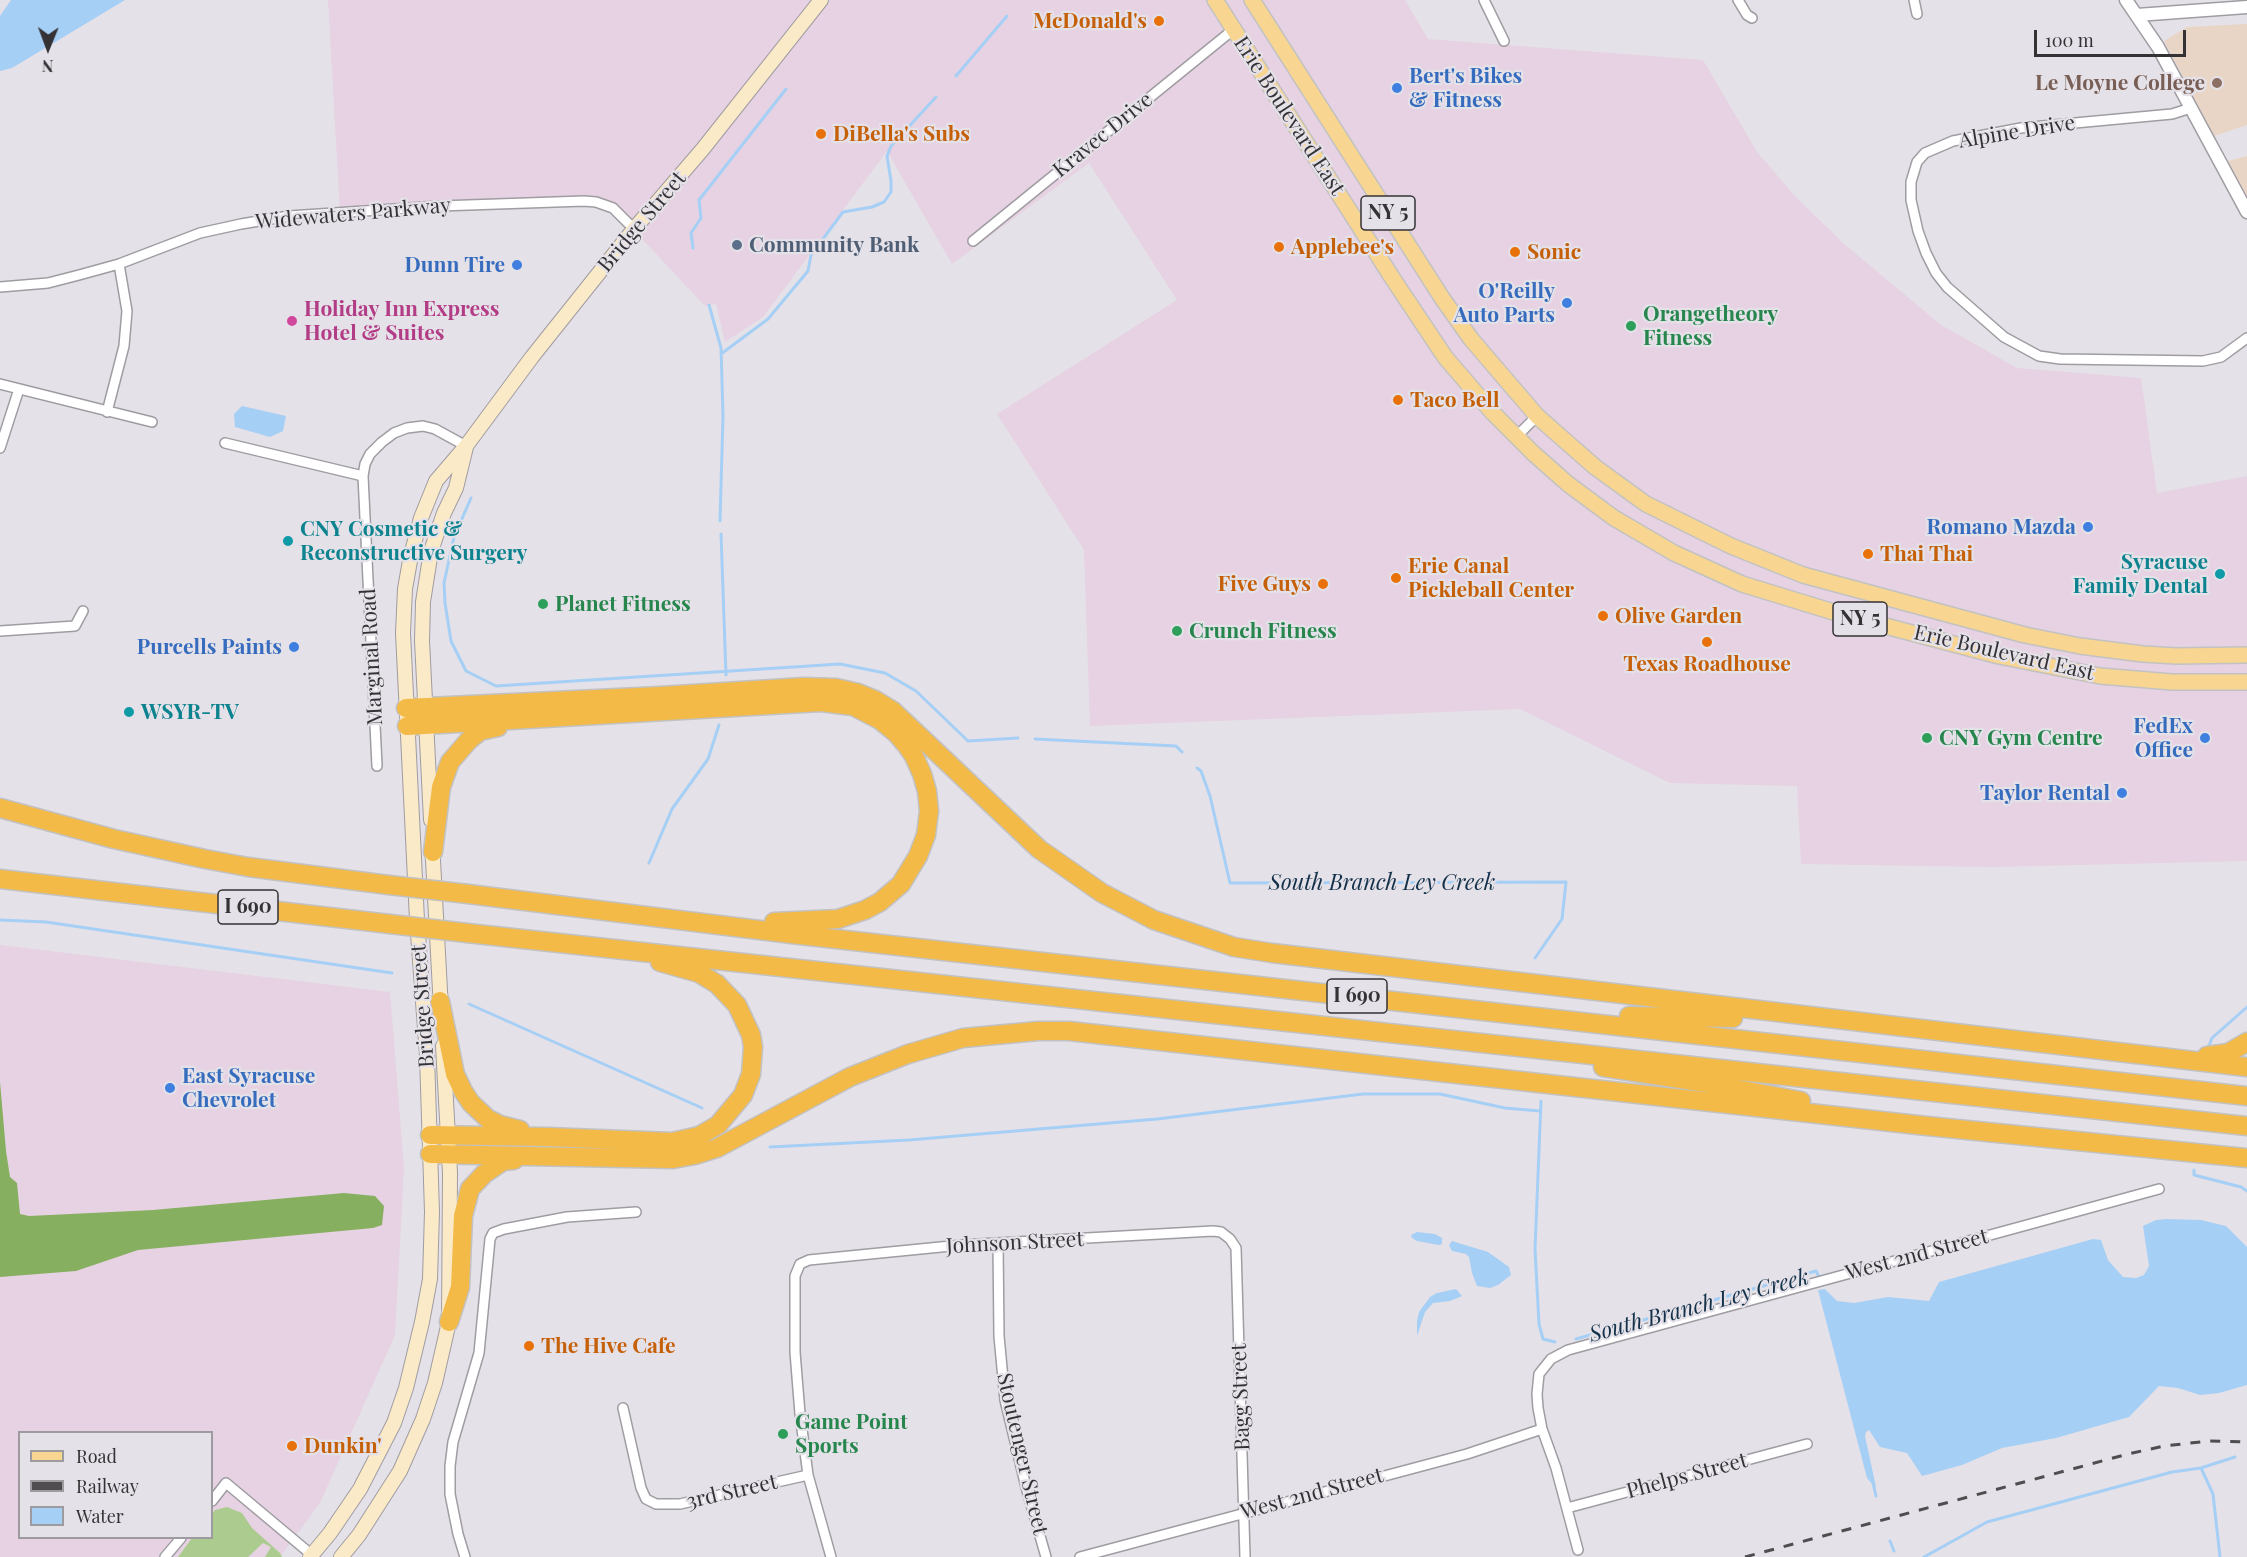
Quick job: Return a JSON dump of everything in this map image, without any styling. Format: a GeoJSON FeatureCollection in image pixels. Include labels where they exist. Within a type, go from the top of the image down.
{"type":"FeatureCollection","features":[{"type":"Feature","properties":{"kind":"highway"},"geometry":{"type":"LineString","coordinates":[[406,717],[660,696],[804,687],[848,690],[875,700],[893,711],[1032,842],[1066,870],[1126,907],[1182,931],[1234,947],[1873,1024],[2247,1066]]}},
{"type":"Feature","properties":{"kind":"highway"},"geometry":{"type":"LineString","coordinates":[[426,716],[527,718],[829,702],[853,706],[880,720],[896,733],[914,756],[922,774],[927,791],[928,811],[926,835],[918,856],[901,884],[880,902],[838,919],[721,923]]}},
{"type":"Feature","properties":{"kind":"highway"},"geometry":{"type":"LineString","coordinates":[[433,852],[443,778],[458,751],[480,731],[527,718]]}},
{"type":"Feature","properties":{"kind":"highway","name":"I 690"},"geometry":{"type":"LineString","coordinates":[[0,808],[114,839],[248,867],[721,923],[800,935],[2247,1096]]}},
{"type":"Feature","properties":{"kind":"highway","name":"I 690"},"geometry":{"type":"LineString","coordinates":[[0,879],[618,950],[2247,1126]]}},
{"type":"Feature","properties":{"kind":"highway"},"geometry":{"type":"LineString","coordinates":[[439,1135],[672,1142],[699,1136],[718,1125],[732,1111],[743,1095],[751,1074],[753,1047],[744,1015],[737,1005],[717,984],[699,973],[618,950]]}},
{"type":"Feature","properties":{"kind":"highway"},"geometry":{"type":"LineString","coordinates":[[440,1001],[455,1074],[471,1102],[488,1119],[500,1125],[548,1137]]}},
{"type":"Feature","properties":{"kind":"highway"},"geometry":{"type":"LineString","coordinates":[[1536,1016],[1774,1018],[1873,1024]]}},
{"type":"Feature","properties":{"kind":"highway"},"geometry":{"type":"LineString","coordinates":[[430,1154],[673,1159],[695,1155],[717,1148],[850,1077],[908,1054],[963,1038],[1038,1031],[1069,1031],[1927,1126],[2245,1158]]}},
{"type":"Feature","properties":{"kind":"highway"},"geometry":{"type":"LineString","coordinates":[[1379,1033],[1706,1083],[1927,1126]]}},
{"type":"Feature","properties":{"kind":"highway"},"geometry":{"type":"LineString","coordinates":[[2152,1056],[2208,1056],[2228,1053],[2247,1042]]}},
{"type":"Feature","properties":{"kind":"highway"},"geometry":{"type":"LineString","coordinates":[[449,1322],[459,1287],[463,1216],[471,1189],[484,1174],[503,1161],[542,1156]]}},
{"type":"Feature","properties":{"kind":"main road","name":"Bridge Street"},"geometry":{"type":"LineString","coordinates":[[341,1557],[359,1535],[400,1471],[423,1419],[441,1362],[449,1322],[449,1154],[439,1135],[428,1056],[417,920],[403,633],[405,589],[421,518],[436,481],[466,446],[532,357],[634,229],[702,150],[821,0]]}},
{"type":"Feature","properties":{"kind":"main road","name":"Erie Boulevard East"},"geometry":{"type":"LineString","coordinates":[[1215,0],[1445,357],[1493,413],[1517,436],[1568,484],[1614,518],[1674,553],[1742,584],[1840,614],[2000,656],[2100,676],[2160,681],[2247,682]]}},
{"type":"Feature","properties":{"kind":"main road","name":"Erie Boulevard East"},"geometry":{"type":"LineString","coordinates":[[1252,0],[1442,298],[1471,339],[1537,416],[1595,467],[1646,504],[1753,556],[1803,575],[2050,640],[2154,655],[2247,655]]}},
{"type":"Feature","properties":{"kind":"main road","name":"Bridge Street"},"geometry":{"type":"LineString","coordinates":[[313,1556],[360,1489],[393,1423],[406,1388],[422,1322],[429,1279],[432,1212],[430,1154],[439,1135],[440,1001],[422,632],[423,602],[431,551],[444,513],[456,488],[466,446]]}},
{"type":"Feature","properties":{"kind":"street"},"geometry":{"type":"LineString","coordinates":[[1484,0],[1504,41]]}},
{"type":"Feature","properties":{"kind":"street"},"geometry":{"type":"LineString","coordinates":[[1738,0],[1747,15],[1752,18]]}},
{"type":"Feature","properties":{"kind":"street"},"geometry":{"type":"LineString","coordinates":[[1914,0],[1917,14]]}},
{"type":"Feature","properties":{"kind":"street"},"geometry":{"type":"LineString","coordinates":[[2126,0],[2158,47],[2247,212]]}},
{"type":"Feature","properties":{"kind":"street"},"geometry":{"type":"LineString","coordinates":[[2137,15],[2247,7]]}},
{"type":"Feature","properties":{"kind":"street","name":"Kravec Drive"},"geometry":{"type":"LineString","coordinates":[[973,241],[1233,29]]}},
{"type":"Feature","properties":{"kind":"street","name":"Alpine Drive"},"geometry":{"type":"LineString","coordinates":[[2191,108],[2172,114],[2021,128],[1953,141],[1925,153],[1917,162],[1911,182],[1911,200],[1918,231],[1936,273],[1947,287],[2004,337],[2039,356],[2060,359],[2203,361],[2221,357],[2247,338]]}},
{"type":"Feature","properties":{"kind":"street","name":"Widewaters Parkway"},"geometry":{"type":"LineString","coordinates":[[0,287],[48,283],[119,264],[200,233],[289,216],[440,206],[585,201],[612,208],[634,229]]}},
{"type":"Feature","properties":{"kind":"street"},"geometry":{"type":"LineString","coordinates":[[107,411],[124,346],[127,311],[119,264]]}},
{"type":"Feature","properties":{"kind":"street"},"geometry":{"type":"LineString","coordinates":[[0,384],[152,422]]}},
{"type":"Feature","properties":{"kind":"street"},"geometry":{"type":"LineString","coordinates":[[0,448],[19,389]]}},
{"type":"Feature","properties":{"kind":"street"},"geometry":{"type":"LineString","coordinates":[[1517,436],[1537,416]]}},
{"type":"Feature","properties":{"kind":"street"},"geometry":{"type":"LineString","coordinates":[[225,442],[335,471],[363,476],[365,464],[376,448],[394,432],[407,428],[423,426],[435,429],[466,446]]}},
{"type":"Feature","properties":{"kind":"street","name":"Marginal Road"},"geometry":{"type":"LineString","coordinates":[[363,476],[377,766]]}},
{"type":"Feature","properties":{"kind":"street"},"geometry":{"type":"LineString","coordinates":[[0,631],[75,626],[83,611]]}},
{"type":"Feature","properties":{"kind":"street","name":"West 2nd Street"},"geometry":{"type":"LineString","coordinates":[[1080,1557],[1467,1454],[1542,1429],[1537,1394],[1542,1369],[1551,1359],[1569,1350],[2159,1189]]}},
{"type":"Feature","properties":{"kind":"street"},"geometry":{"type":"LineString","coordinates":[[465,1557],[450,1494],[450,1466],[453,1442],[479,1353],[490,1239],[494,1233],[504,1229],[567,1217],[636,1212]]}},
{"type":"Feature","properties":{"kind":"street","name":"Johnson Street"},"geometry":{"type":"LineString","coordinates":[[808,1475],[795,1352],[795,1276],[800,1264],[808,1260],[868,1253],[998,1243],[1213,1231],[1221,1232],[1230,1239]]}},
{"type":"Feature","properties":{"kind":"street","name":"Bagg Street"},"geometry":{"type":"LineString","coordinates":[[1230,1239],[1236,1248],[1237,1259],[1245,1557]]}},
{"type":"Feature","properties":{"kind":"street","name":"Stoutenger Street"},"geometry":{"type":"LineString","coordinates":[[998,1243],[999,1336],[1005,1400],[1046,1557]]}},
{"type":"Feature","properties":{"kind":"street","name":"3rd Street"},"geometry":{"type":"LineString","coordinates":[[623,1408],[641,1488],[646,1499],[656,1504],[680,1504],[808,1475]]}},
{"type":"Feature","properties":{"kind":"street"},"geometry":{"type":"LineString","coordinates":[[1542,1429],[1568,1508],[1578,1550]]}},
{"type":"Feature","properties":{"kind":"street","name":"Phelps Street"},"geometry":{"type":"LineString","coordinates":[[1568,1508],[1807,1444]]}},
{"type":"Feature","properties":{"kind":"street"},"geometry":{"type":"LineString","coordinates":[[808,1475],[831,1557]]}},
{"type":"Feature","properties":{"kind":"street","name":"Bridge Street"},"geometry":{"type":"LineString","coordinates":[[213,1500],[226,1483],[313,1556]]}},
{"type":"Feature","properties":{"kind":"street"},"geometry":{"type":"LineString","coordinates":[[165,1557],[180,1539]]}},
{"type":"Feature","properties":{"kind":"shaded area"},"geometry":{"type":"Polygon","coordinates":[[[328,0],[1405,0],[1428,39],[1703,60],[1757,152],[1794,195],[1843,243],[1941,325],[2017,368],[2141,378],[2157,493],[2247,476],[2247,861],[1994,867],[1801,864],[1797,786],[1670,783],[1520,709],[1090,726],[1084,550],[997,414],[1177,300],[1089,163],[952,264],[887,151],[763,317],[725,342],[716,304],[705,306],[626,222],[596,202],[340,213],[328,0]]]}},
{"type":"Feature","properties":{"kind":"shaded area","name":"Le Moyne College"},"geometry":{"type":"Polygon","coordinates":[[[2247,24],[2247,125],[2214,136],[2164,41],[2187,27],[2247,24]]]}},
{"type":"Feature","properties":{"kind":"shaded area"},"geometry":{"type":"Polygon","coordinates":[[[2247,156],[2247,197],[2228,161],[2247,156]]]}},
{"type":"Feature","properties":{"kind":"shaded area"},"geometry":{"type":"Polygon","coordinates":[[[0,945],[390,992],[404,1168],[395,1335],[320,1503],[280,1557],[0,1557],[0,945]]]}},
{"type":"Feature","properties":{"kind":"green space"},"geometry":{"type":"Polygon","coordinates":[[[0,1082],[6,1151],[10,1177],[17,1183],[20,1214],[29,1216],[153,1210],[344,1193],[375,1196],[384,1206],[382,1225],[373,1228],[138,1250],[76,1271],[0,1277],[0,1082]]]}},
{"type":"Feature","properties":{"kind":"green space"},"geometry":{"type":"Polygon","coordinates":[[[227,1507],[242,1513],[252,1528],[282,1557],[265,1557],[271,1547],[263,1543],[248,1557],[178,1557],[191,1539],[213,1539],[213,1513],[227,1507]]]}},
{"type":"Feature","properties":{"kind":"water"},"geometry":{"type":"Polygon","coordinates":[[[11,0],[125,0],[12,68],[0,71],[0,16],[11,0]]]}},
{"type":"Feature","properties":{"kind":"water"},"geometry":{"type":"Polygon","coordinates":[[[242,406],[286,416],[283,431],[270,437],[235,427],[234,414],[242,406]]]}},
{"type":"Feature","properties":{"kind":"water"},"geometry":{"type":"Polygon","coordinates":[[[2156,1220],[2201,1220],[2226,1226],[2247,1247],[2247,1385],[2219,1393],[2200,1395],[2178,1388],[2159,1386],[2129,1417],[2056,1438],[2002,1448],[1962,1465],[1922,1476],[1907,1453],[1880,1447],[1869,1430],[1865,1436],[1876,1487],[1873,1485],[1867,1478],[1818,1290],[1825,1289],[1837,1301],[1854,1303],[1888,1297],[1929,1301],[1939,1282],[2093,1239],[2101,1240],[2108,1260],[2123,1277],[2136,1278],[2144,1275],[2149,1266],[2143,1226],[2156,1220]]]}},
{"type":"Feature","properties":{"kind":"water"},"geometry":{"type":"Polygon","coordinates":[[[1417,1232],[1435,1234],[1442,1238],[1442,1244],[1417,1241],[1411,1235],[1417,1232]]]}},
{"type":"Feature","properties":{"kind":"water"},"geometry":{"type":"Polygon","coordinates":[[[1452,1241],[1488,1252],[1509,1267],[1511,1275],[1490,1288],[1477,1286],[1469,1257],[1466,1254],[1452,1251],[1449,1245],[1452,1241]]]}},
{"type":"Feature","properties":{"kind":"water"},"geometry":{"type":"Polygon","coordinates":[[[1456,1289],[1462,1296],[1450,1301],[1433,1303],[1425,1312],[1417,1336],[1419,1312],[1430,1297],[1456,1289]]]}},
{"type":"Feature","properties":{"kind":"waterway"},"geometry":{"type":"LineString","coordinates":[[956,76],[1007,16]]}},
{"type":"Feature","properties":{"kind":"waterway"},"geometry":{"type":"LineString","coordinates":[[693,248],[691,233],[701,218],[699,200],[786,89]]}},
{"type":"Feature","properties":{"kind":"waterway"},"geometry":{"type":"LineString","coordinates":[[721,354],[768,319],[808,271],[811,255],[843,212],[872,207],[884,202],[891,192],[887,156],[891,146],[936,97]]}},
{"type":"Feature","properties":{"kind":"waterway"},"geometry":{"type":"LineString","coordinates":[[709,305],[721,348],[723,416],[720,521]]}},
{"type":"Feature","properties":{"kind":"waterway"},"geometry":{"type":"LineString","coordinates":[[471,498],[454,537],[444,583],[445,603],[451,641],[466,671],[496,686],[840,664],[885,673],[916,691],[968,741],[1018,738]]}},
{"type":"Feature","properties":{"kind":"waterway"},"geometry":{"type":"LineString","coordinates":[[721,534],[726,675]]}},
{"type":"Feature","properties":{"kind":"waterway"},"geometry":{"type":"LineString","coordinates":[[649,863],[672,809],[708,759],[719,725]]}},
{"type":"Feature","properties":{"kind":"waterway"},"geometry":{"type":"LineString","coordinates":[[1035,739],[1176,746],[1182,752]]}},
{"type":"Feature","properties":{"kind":"waterway","name":"South Branch Ley Creek"},"geometry":{"type":"LineString","coordinates":[[1197,768],[1201,771],[1210,796],[1230,883],[1566,882],[1562,919],[1535,958]]}},
{"type":"Feature","properties":{"kind":"waterway"},"geometry":{"type":"LineString","coordinates":[[0,920],[46,922],[392,973]]}},
{"type":"Feature","properties":{"kind":"waterway"},"geometry":{"type":"LineString","coordinates":[[469,1004],[702,1108]]}},
{"type":"Feature","properties":{"kind":"waterway"},"geometry":{"type":"LineString","coordinates":[[2209,1046],[2212,1038],[2247,1007]]}},
{"type":"Feature","properties":{"kind":"waterway"},"geometry":{"type":"LineString","coordinates":[[770,1147],[909,1140],[1157,1119],[1363,1094],[1440,1094],[1505,1108],[1540,1111]]}},
{"type":"Feature","properties":{"kind":"waterway","name":"South Branch Ley Creek"},"geometry":{"type":"LineString","coordinates":[[1541,1101],[1535,1249],[1539,1324],[1543,1339],[1555,1342]]}},
{"type":"Feature","properties":{"kind":"waterway"},"geometry":{"type":"LineString","coordinates":[[2194,1170],[2194,1175],[2241,1187],[2247,1191]]}},
{"type":"Feature","properties":{"kind":"waterway","name":"South Branch Ley Creek"},"geometry":{"type":"LineString","coordinates":[[1576,1339],[1816,1271],[1820,1279]]}},
{"type":"Feature","properties":{"kind":"waterway"},"geometry":{"type":"LineString","coordinates":[[2201,1468],[2235,1457]]}},
{"type":"Feature","properties":{"kind":"waterway","name":"South Branch Ley Creek"},"geometry":{"type":"LineString","coordinates":[[1924,1557],[1987,1522],[2172,1472],[2201,1468],[2213,1494],[2220,1557]]}},
{"type":"Feature","properties":{"kind":"waterway","name":"South Branch Ley Creek"},"geometry":{"type":"LineString","coordinates":[[1873,1483],[1876,1496]]}},
{"type":"Feature","properties":{"kind":"waterway","name":"South Branch Ley Creek"},"geometry":{"type":"LineString","coordinates":[[1890,1541],[1894,1551]]}},
{"type":"Feature","properties":{"kind":"railway"},"geometry":{"type":"LineString","coordinates":[[1745,1557],[2128,1454],[2164,1446],[2209,1441],[2247,1442]]}},
{"type":"Feature","properties":{"kind":"place","name":"McDonald's"},"geometry":{"type":"Point","coordinates":[1159,21]}},
{"type":"Feature","properties":{"kind":"place","name":"Le Moyne College"},"geometry":{"type":"Point","coordinates":[2217,83]}},
{"type":"Feature","properties":{"kind":"place","name":"Bert's Bikes & Fitness"},"geometry":{"type":"Point","coordinates":[1397,88]}},
{"type":"Feature","properties":{"kind":"place","name":"DiBella's Subs"},"geometry":{"type":"Point","coordinates":[821,134]}},
{"type":"Feature","properties":{"kind":"place","name":"Community Bank"},"geometry":{"type":"Point","coordinates":[737,245]}},
{"type":"Feature","properties":{"kind":"place","name":"Applebee's"},"geometry":{"type":"Point","coordinates":[1279,247]}},
{"type":"Feature","properties":{"kind":"place","name":"Sonic"},"geometry":{"type":"Point","coordinates":[1515,252]}},
{"type":"Feature","properties":{"kind":"place","name":"Dunn Tire"},"geometry":{"type":"Point","coordinates":[517,265]}},
{"type":"Feature","properties":{"kind":"place","name":"O'Reilly Auto Parts"},"geometry":{"type":"Point","coordinates":[1567,303]}},
{"type":"Feature","properties":{"kind":"place","name":"Holiday Inn Express Hotel & Suites"},"geometry":{"type":"Point","coordinates":[292,321]}},
{"type":"Feature","properties":{"kind":"place","name":"Orangetheory Fitness"},"geometry":{"type":"Point","coordinates":[1631,326]}},
{"type":"Feature","properties":{"kind":"place","name":"Taco Bell"},"geometry":{"type":"Point","coordinates":[1398,400]}},
{"type":"Feature","properties":{"kind":"place","name":"Romano Mazda"},"geometry":{"type":"Point","coordinates":[2088,527]}},
{"type":"Feature","properties":{"kind":"place","name":"CNY Cosmetic & Reconstructive Surgery"},"geometry":{"type":"Point","coordinates":[288,541]}},
{"type":"Feature","properties":{"kind":"place","name":"Thai Thai"},"geometry":{"type":"Point","coordinates":[1868,554]}},
{"type":"Feature","properties":{"kind":"place","name":"Syracuse Family Dental"},"geometry":{"type":"Point","coordinates":[2220,574]}},
{"type":"Feature","properties":{"kind":"place","name":"Erie Canal Pickleball Center"},"geometry":{"type":"Point","coordinates":[1396,578]}},
{"type":"Feature","properties":{"kind":"place","name":"Five Guys"},"geometry":{"type":"Point","coordinates":[1323,584]}},
{"type":"Feature","properties":{"kind":"place","name":"Planet Fitness"},"geometry":{"type":"Point","coordinates":[543,604]}},
{"type":"Feature","properties":{"kind":"place","name":"Olive Garden"},"geometry":{"type":"Point","coordinates":[1603,616]}},
{"type":"Feature","properties":{"kind":"place","name":"Crunch Fitness"},"geometry":{"type":"Point","coordinates":[1177,631]}},
{"type":"Feature","properties":{"kind":"place","name":"Texas Roadhouse"},"geometry":{"type":"Point","coordinates":[1707,642]}},
{"type":"Feature","properties":{"kind":"place","name":"Purcells Paints"},"geometry":{"type":"Point","coordinates":[294,647]}},
{"type":"Feature","properties":{"kind":"place","name":"WSYR-TV"},"geometry":{"type":"Point","coordinates":[129,712]}},
{"type":"Feature","properties":{"kind":"place","name":"CNY Gym Centre"},"geometry":{"type":"Point","coordinates":[1927,738]}},
{"type":"Feature","properties":{"kind":"place","name":"FedEx Office"},"geometry":{"type":"Point","coordinates":[2205,738]}},
{"type":"Feature","properties":{"kind":"place","name":"Taylor Rental"},"geometry":{"type":"Point","coordinates":[2122,793]}},
{"type":"Feature","properties":{"kind":"place","name":"East Syracuse Chevrolet"},"geometry":{"type":"Point","coordinates":[170,1088]}},
{"type":"Feature","properties":{"kind":"place","name":"The Hive Cafe"},"geometry":{"type":"Point","coordinates":[529,1346]}},
{"type":"Feature","properties":{"kind":"place","name":"Game Point Sports"},"geometry":{"type":"Point","coordinates":[783,1434]}},
{"type":"Feature","properties":{"kind":"place","name":"Dunkin'"},"geometry":{"type":"Point","coordinates":[292,1446]}}]}
